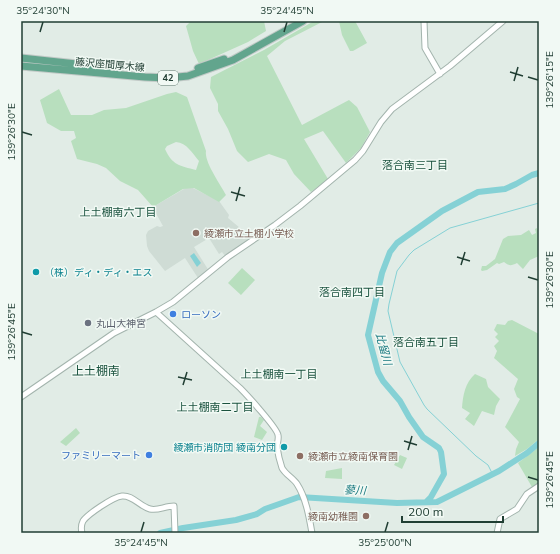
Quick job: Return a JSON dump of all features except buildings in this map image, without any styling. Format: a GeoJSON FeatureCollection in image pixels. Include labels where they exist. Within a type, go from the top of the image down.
{"type":"FeatureCollection","features":[{"type":"Feature","properties":{"kind":"main road","name":"藤沢座間厚木線"},"geometry":{"type":"LineString","coordinates":[[21,66],[166,73],[186,71],[230,56],[295,21]]}},
{"type":"Feature","properties":{"kind":"main road","name":"藤沢座間厚木線"},"geometry":{"type":"LineString","coordinates":[[21,62],[158,78],[188,76],[233,60],[304,21]]}},
{"type":"Feature","properties":{"kind":"main road","name":"42"},"geometry":{"type":"LineString","coordinates":[[21,58],[86,64],[107,71]]}},
{"type":"Feature","properties":{"kind":"main road","name":"42"},"geometry":{"type":"LineString","coordinates":[[21,69],[80,74],[107,71]]}},
{"type":"Feature","properties":{"kind":"street"},"geometry":{"type":"LineString","coordinates":[[424,21],[426,48],[440,74]]}},
{"type":"Feature","properties":{"kind":"street"},"geometry":{"type":"LineString","coordinates":[[21,397],[114,333],[156,312],[177,299],[242,247],[275,224],[349,166],[363,151],[385,116],[440,74],[503,21]]}},
{"type":"Feature","properties":{"kind":"street"},"geometry":{"type":"LineString","coordinates":[[156,312],[240,388],[277,432],[277,450],[280,464],[301,491],[309,515],[312,533]]}},
{"type":"Feature","properties":{"kind":"street"},"geometry":{"type":"LineString","coordinates":[[497,533],[500,519],[517,509],[527,494],[539,486]]}},
{"type":"Feature","properties":{"kind":"street"},"geometry":{"type":"LineString","coordinates":[[82,533],[82,525],[84,520],[116,498],[123,496],[133,499],[141,506],[156,510],[174,506],[175,533]]}},
{"type":"Feature","properties":{"kind":"shaded area","name":"綾瀬市立土棚小学校"},"geometry":{"type":"Polygon","coordinates":[[[189,186],[219,201],[229,215],[228,218],[252,238],[226,257],[222,252],[219,254],[209,238],[194,247],[209,271],[200,278],[198,278],[185,258],[165,271],[149,251],[147,246],[146,235],[148,231],[157,226],[163,226],[153,207],[189,186]]]}},
{"type":"Feature","properties":{"kind":"green space"},"geometry":{"type":"Polygon","coordinates":[[[191,21],[264,21],[266,31],[248,42],[199,64],[193,51],[186,26],[191,21]]]}},
{"type":"Feature","properties":{"kind":"green space"},"geometry":{"type":"Polygon","coordinates":[[[314,21],[324,21],[285,41],[267,56],[302,125],[349,100],[357,107],[370,132],[361,148],[346,163],[323,131],[304,139],[328,179],[311,192],[294,174],[286,160],[269,154],[248,162],[237,151],[228,129],[218,111],[218,104],[210,88],[211,77],[264,50],[314,21]]]}},
{"type":"Feature","properties":{"kind":"green space"},"geometry":{"type":"Polygon","coordinates":[[[339,21],[355,21],[367,43],[353,51],[350,51],[342,35],[339,21]]]}},
{"type":"Feature","properties":{"kind":"green space"},"geometry":{"type":"Polygon","coordinates":[[[59,89],[71,115],[92,115],[104,110],[126,108],[176,92],[187,97],[206,151],[206,156],[213,173],[226,195],[219,202],[194,188],[183,189],[153,207],[138,190],[120,181],[106,168],[77,159],[71,141],[76,138],[74,131],[61,131],[47,123],[40,100],[59,89]],[[176,142],[167,146],[165,149],[174,162],[196,170],[199,161],[189,149],[176,142]]]}},
{"type":"Feature","properties":{"kind":"green space"},"geometry":{"type":"Polygon","coordinates":[[[537,228],[539,233],[539,256],[530,260],[523,269],[517,263],[510,265],[504,262],[499,264],[497,263],[487,270],[481,270],[482,266],[486,266],[495,259],[503,239],[508,236],[521,235],[529,230],[532,235],[536,233],[535,229],[537,228]]]}},
{"type":"Feature","properties":{"kind":"green space"},"geometry":{"type":"Polygon","coordinates":[[[242,268],[255,280],[241,295],[228,283],[242,268]]]}},
{"type":"Feature","properties":{"kind":"green space"},"geometry":{"type":"Polygon","coordinates":[[[512,320],[539,334],[539,439],[527,449],[515,456],[519,442],[505,427],[520,399],[517,397],[514,389],[518,379],[494,358],[497,351],[494,346],[499,341],[495,337],[498,334],[494,330],[497,324],[505,325],[508,321],[512,320]]]}},
{"type":"Feature","properties":{"kind":"green space"},"geometry":{"type":"Polygon","coordinates":[[[475,374],[486,379],[488,387],[500,399],[496,406],[494,415],[482,411],[474,426],[465,419],[470,413],[462,408],[465,390],[469,381],[475,374]]]}},
{"type":"Feature","properties":{"kind":"green space"},"geometry":{"type":"Polygon","coordinates":[[[259,417],[264,420],[260,426],[267,432],[262,440],[254,437],[259,417]]]}},
{"type":"Feature","properties":{"kind":"green space"},"geometry":{"type":"Polygon","coordinates":[[[76,428],[80,433],[66,446],[60,442],[76,428]]]}},
{"type":"Feature","properties":{"kind":"green space"},"geometry":{"type":"Polygon","coordinates":[[[539,447],[539,483],[532,487],[518,463],[539,447]]]}},
{"type":"Feature","properties":{"kind":"green space"},"geometry":{"type":"Polygon","coordinates":[[[400,455],[407,458],[402,469],[394,465],[400,455]]]}},
{"type":"Feature","properties":{"kind":"green space"},"geometry":{"type":"Polygon","coordinates":[[[342,468],[342,479],[325,478],[326,471],[342,468]]]}},
{"type":"Feature","properties":{"kind":"water"},"geometry":{"type":"Polygon","coordinates":[[[194,253],[201,263],[197,267],[190,256],[194,253]]]}},
{"type":"Feature","properties":{"kind":"waterway","name":"比留川"},"geometry":{"type":"LineString","coordinates":[[426,502],[431,497],[444,474],[441,452],[439,448],[423,437],[400,401],[383,381],[378,372],[368,335],[382,273],[390,252],[397,243],[442,211],[478,192],[505,189],[539,173]]}},
{"type":"Feature","properties":{"kind":"waterway"},"geometry":{"type":"LineString","coordinates":[[493,475],[488,465],[476,456],[424,405],[400,362],[388,311],[389,304],[397,271],[414,250],[450,228],[539,203]]}},
{"type":"Feature","properties":{"kind":"waterway","name":"蓼川"},"geometry":{"type":"LineString","coordinates":[[160,533],[236,520],[257,514],[265,509],[299,497],[397,503],[437,502],[499,471],[527,453],[539,443]]}},
{"type":"Feature","properties":{"kind":"place","name":"綾瀬市立土棚小学校"},"geometry":{"type":"Point","coordinates":[196,233]}},
{"type":"Feature","properties":{"kind":"place","name":"（株）ディ・ディ・エス"},"geometry":{"type":"Point","coordinates":[36,272]}},
{"type":"Feature","properties":{"kind":"place","name":"ローソン"},"geometry":{"type":"Point","coordinates":[173,314]}},
{"type":"Feature","properties":{"kind":"place","name":"丸山大神宮"},"geometry":{"type":"Point","coordinates":[88,323]}},
{"type":"Feature","properties":{"kind":"place","name":"綾瀬市消防団 綾南分団"},"geometry":{"type":"Point","coordinates":[284,447]}},
{"type":"Feature","properties":{"kind":"place","name":"ファミリーマート"},"geometry":{"type":"Point","coordinates":[149,455]}},
{"type":"Feature","properties":{"kind":"place","name":"綾瀬市立綾南保育園"},"geometry":{"type":"Point","coordinates":[300,456]}},
{"type":"Feature","properties":{"kind":"place","name":"綾南幼稚園"},"geometry":{"type":"Point","coordinates":[366,516]}},
{"type":"Feature","properties":{"kind":"district","name":"落合南三丁目"},"geometry":{"type":"Point","coordinates":[415,165]}},
{"type":"Feature","properties":{"kind":"district","name":"上土棚南六丁目"},"geometry":{"type":"Point","coordinates":[118,212]}},
{"type":"Feature","properties":{"kind":"district","name":"落合南四丁目"},"geometry":{"type":"Point","coordinates":[352,292]}},
{"type":"Feature","properties":{"kind":"district","name":"落合南五丁目"},"geometry":{"type":"Point","coordinates":[426,342]}},
{"type":"Feature","properties":{"kind":"district","name":"上土棚南"},"geometry":{"type":"Point","coordinates":[96,371]}},
{"type":"Feature","properties":{"kind":"district","name":"上土棚南一丁目"},"geometry":{"type":"Point","coordinates":[279,374]}},
{"type":"Feature","properties":{"kind":"district","name":"上土棚南二丁目"},"geometry":{"type":"Point","coordinates":[215,407]}}]}
